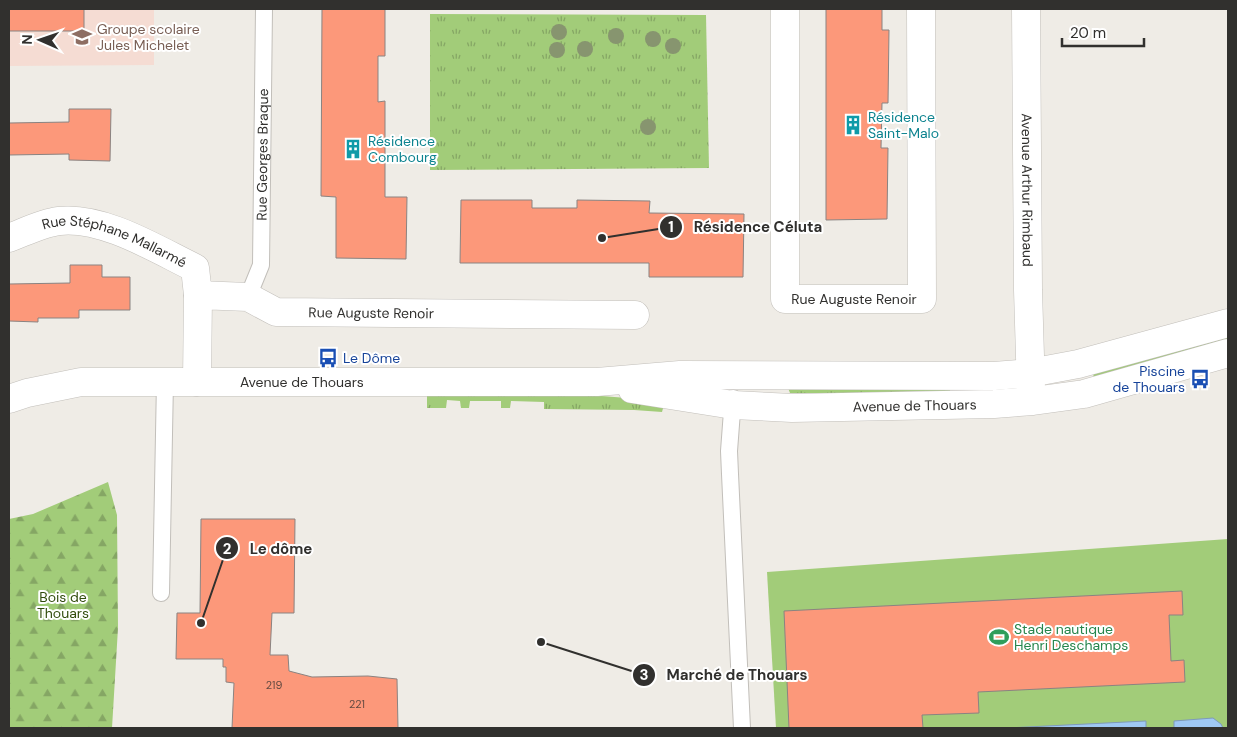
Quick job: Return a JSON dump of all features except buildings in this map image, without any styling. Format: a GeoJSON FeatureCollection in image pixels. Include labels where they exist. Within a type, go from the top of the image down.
{"type":"FeatureCollection","features":[{"type":"Feature","properties":{"kind":"street","name":"Rue Auguste Renoir"},"geometry":{"type":"LineString","coordinates":[[785,9],[784,299],[922,299],[921,9]]}},
{"type":"Feature","properties":{"kind":"street","name":"Avenue Arthur Rimbaud"},"geometry":{"type":"LineString","coordinates":[[1026,9],[1028,290],[1030,373],[1033,401]]}},
{"type":"Feature","properties":{"kind":"street","name":"Rue Stéphane Mallarmé"},"geometry":{"type":"LineString","coordinates":[[9,238],[57,221],[75,220],[90,222],[119,231],[195,268],[198,295]]}},
{"type":"Feature","properties":{"kind":"street","name":"Rue Auguste Renoir"},"geometry":{"type":"LineString","coordinates":[[198,295],[248,297],[276,312],[635,315]]}},
{"type":"Feature","properties":{"kind":"street"},"geometry":{"type":"LineString","coordinates":[[197,382],[198,295]]}},
{"type":"Feature","properties":{"kind":"street","name":"Avenue de Thouars"},"geometry":{"type":"LineString","coordinates":[[9,399],[27,392],[81,382],[597,382],[680,375],[976,377],[1030,373],[1078,364],[1228,323]]}},
{"type":"Feature","properties":{"kind":"street","name":"Avenue de Thouars"},"geometry":{"type":"LineString","coordinates":[[597,382],[733,405],[792,408],[977,405],[1033,401],[1084,394],[1228,353]]}},
{"type":"Feature","properties":{"kind":"lane","name":"Rue Georges Braque"},"geometry":{"type":"LineString","coordinates":[[248,297],[261,264],[264,9]]}},
{"type":"Feature","properties":{"kind":"lane"},"geometry":{"type":"LineString","coordinates":[[733,376],[730,466],[742,728]]}},
{"type":"Feature","properties":{"kind":"lane"},"geometry":{"type":"LineString","coordinates":[[161,593],[165,382]]}},
{"type":"Feature","properties":{"kind":"shaded area","name":"Groupe scolaire Jules Michelet"},"geometry":{"type":"Polygon","coordinates":[[[9,9],[154,9],[154,65],[9,66],[9,9]]]}},
{"type":"Feature","properties":{"kind":"green space"},"geometry":{"type":"Polygon","coordinates":[[[430,14],[706,15],[709,168],[430,170],[430,14]]]}},
{"type":"Feature","properties":{"kind":"green space"},"geometry":{"type":"Polygon","coordinates":[[[1228,333],[1228,343],[1094,381],[1093,371],[1228,333]]]}},
{"type":"Feature","properties":{"kind":"green space"},"geometry":{"type":"Polygon","coordinates":[[[950,387],[950,391],[947,394],[790,393],[788,388],[950,387]]]}},
{"type":"Feature","properties":{"kind":"green space"},"geometry":{"type":"Polygon","coordinates":[[[427,395],[589,395],[665,401],[662,412],[544,409],[544,402],[511,401],[510,408],[501,408],[501,401],[470,401],[469,408],[461,408],[460,401],[447,400],[446,408],[427,408],[427,395]]]}},
{"type":"Feature","properties":{"kind":"green space","name":"Bois de Thouars"},"geometry":{"type":"Polygon","coordinates":[[[108,482],[117,515],[118,628],[112,728],[9,728],[9,519],[33,514],[108,482]]]}},
{"type":"Feature","properties":{"kind":"green space","name":"Stade nautique Henri Deschamps"},"geometry":{"type":"Polygon","coordinates":[[[1228,539],[1228,728],[776,728],[767,572],[1228,539]]]}},
{"type":"Feature","properties":{"kind":"water"},"geometry":{"type":"Polygon","coordinates":[[[1213,718],[1223,728],[1174,728],[1174,721],[1213,718]]]}},
{"type":"Feature","properties":{"kind":"water"},"geometry":{"type":"Polygon","coordinates":[[[1146,721],[1146,728],[1007,728],[1146,721]]]}},
{"type":"Feature","properties":{"kind":"place","name":"Groupe scolaire Jules Michelet"},"geometry":{"type":"Point","coordinates":[82,37]}},
{"type":"Feature","properties":{"kind":"place","name":"Résidence Saint-Malo"},"geometry":{"type":"Point","coordinates":[853,125]}},
{"type":"Feature","properties":{"kind":"place","name":"Résidence Combourg"},"geometry":{"type":"Point","coordinates":[353,149]}},
{"type":"Feature","properties":{"kind":"place","name":"Résidence Céluta"},"geometry":{"type":"Point","coordinates":[602,238]}},
{"type":"Feature","properties":{"kind":"place","name":"Le Dôme"},"geometry":{"type":"Point","coordinates":[328,358]}},
{"type":"Feature","properties":{"kind":"place","name":"Piscine de Thouars"},"geometry":{"type":"Point","coordinates":[1200,379]}},
{"type":"Feature","properties":{"kind":"place","name":"Le dôme"},"geometry":{"type":"Point","coordinates":[201,623]}},
{"type":"Feature","properties":{"kind":"place","name":"Stade nautique Henri Deschamps"},"geometry":{"type":"Point","coordinates":[999,637]}},
{"type":"Feature","properties":{"kind":"place","name":"Marché de Thouars"},"geometry":{"type":"Point","coordinates":[541,642]}}]}
